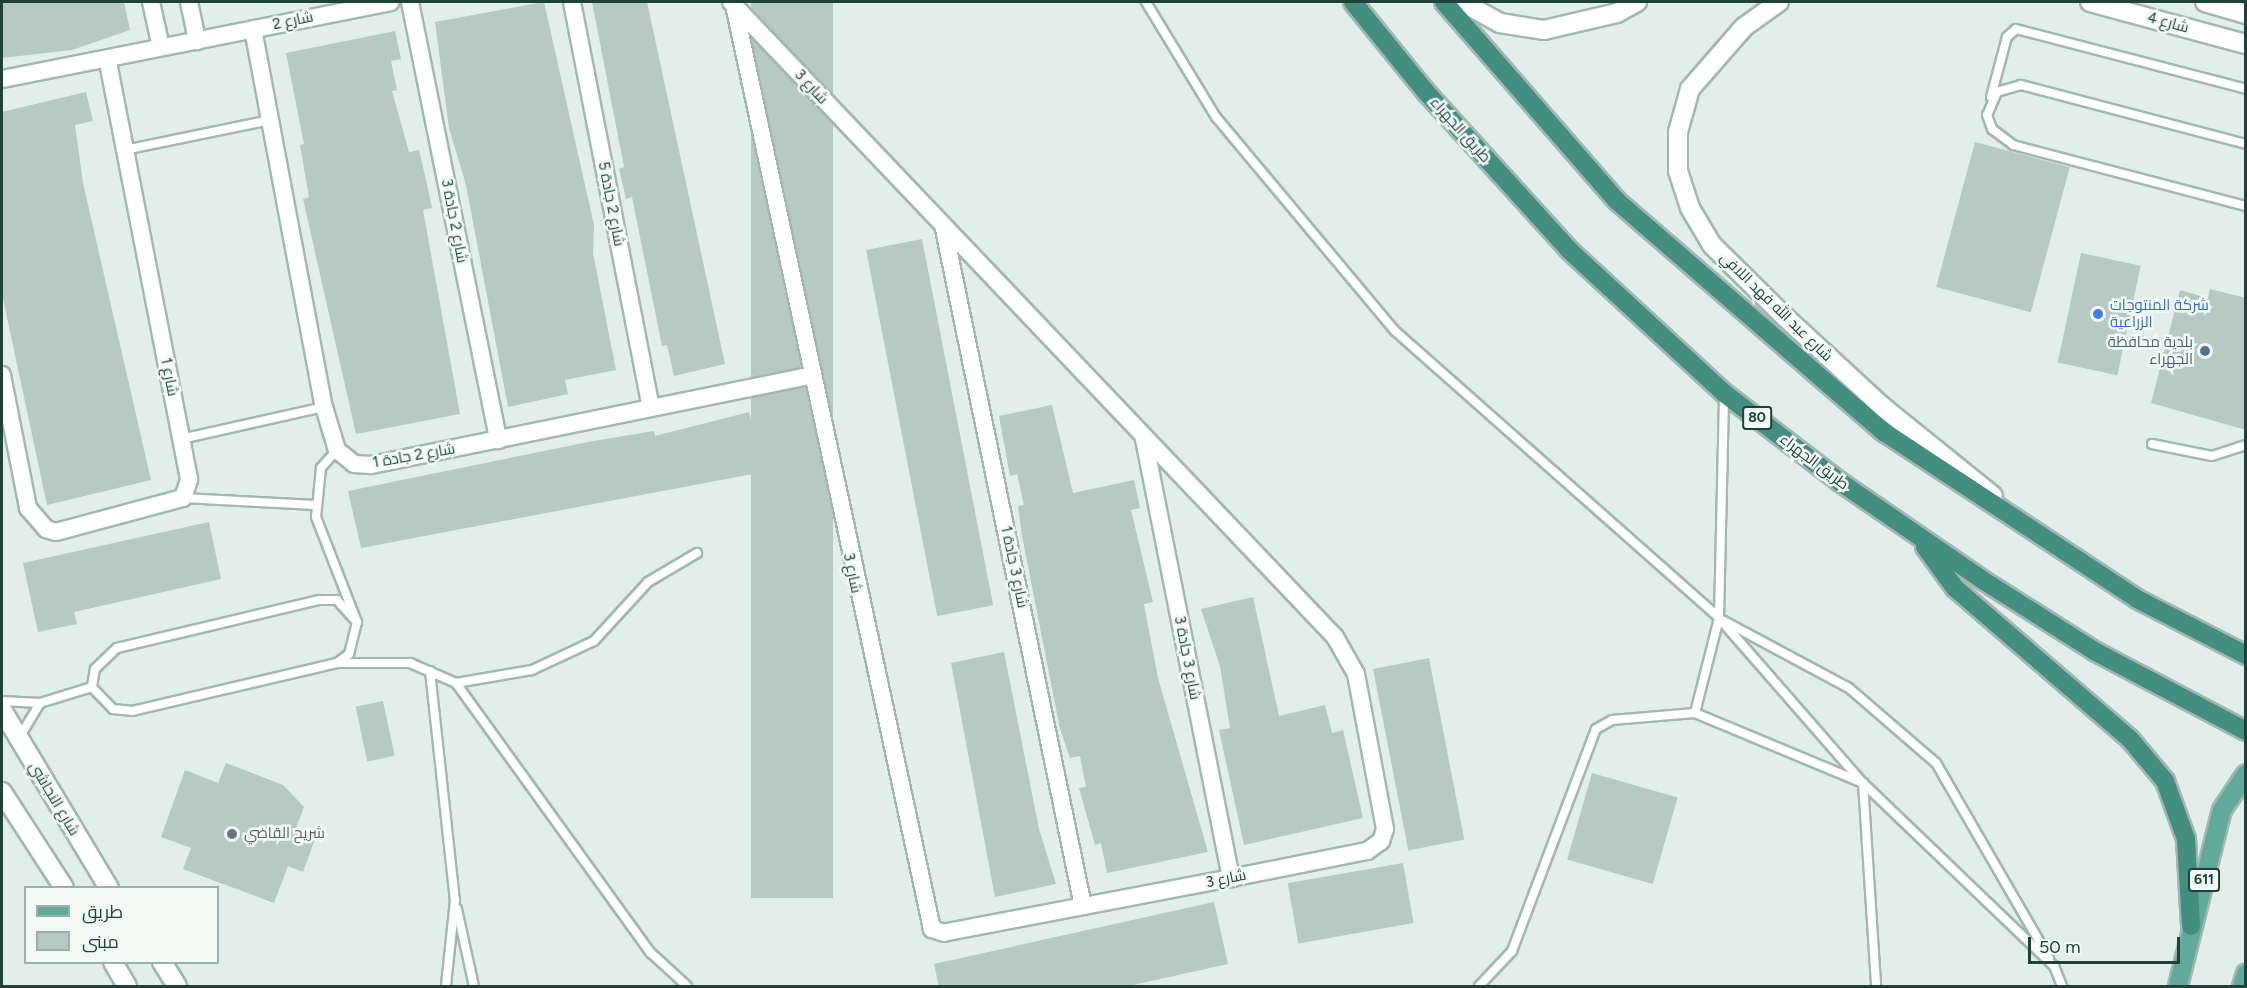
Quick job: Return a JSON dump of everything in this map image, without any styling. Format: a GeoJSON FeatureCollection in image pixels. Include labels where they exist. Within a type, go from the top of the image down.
{"type":"FeatureCollection","features":[{"type":"Feature","properties":{"kind":"highway","name":"طريق الجهراء"},"geometry":{"type":"LineString","coordinates":[[1353,2],[1425,91],[1569,250],[1724,393],[1915,534],[2096,652],[2246,731]]}},
{"type":"Feature","properties":{"kind":"highway"},"geometry":{"type":"LineString","coordinates":[[1444,2],[1617,201],[1760,330],[1884,432],[2065,554],[2137,599],[2246,655]]}},
{"type":"Feature","properties":{"kind":"highway"},"geometry":{"type":"LineString","coordinates":[[1915,534],[1955,588],[2130,739],[2164,781],[2186,839],[2192,926]]}},
{"type":"Feature","properties":{"kind":"main road","name":"611"},"geometry":{"type":"LineString","coordinates":[[2178,987],[2222,810],[2246,774]]}},
{"type":"Feature","properties":{"kind":"main road"},"geometry":{"type":"LineString","coordinates":[[2242,987],[2246,974]]}},
{"type":"Feature","properties":{"kind":"street"},"geometry":{"type":"LineString","coordinates":[[151,2],[161,47]]}},
{"type":"Feature","properties":{"kind":"street"},"geometry":{"type":"LineString","coordinates":[[189,2],[197,41]]}},
{"type":"Feature","properties":{"kind":"street","name":"شارع 2"},"geometry":{"type":"LineString","coordinates":[[107,59],[390,2]]}},
{"type":"Feature","properties":{"kind":"street","name":"شارع 2 جادة 3"},"geometry":{"type":"LineString","coordinates":[[410,2],[498,440]]}},
{"type":"Feature","properties":{"kind":"street","name":"شارع 2 جادة 5"},"geometry":{"type":"LineString","coordinates":[[572,2],[651,407]]}},
{"type":"Feature","properties":{"kind":"street"},"geometry":{"type":"LineString","coordinates":[[1462,2],[1500,23],[1544,30],[1617,13],[1637,2]]}},
{"type":"Feature","properties":{"kind":"street","name":"شارع عبد الله فهد اللافي"},"geometry":{"type":"LineString","coordinates":[[1779,2],[1744,27],[1690,89],[1678,132],[1678,171],[1690,208],[1712,245],[1884,408],[2065,554]]}},
{"type":"Feature","properties":{"kind":"street","name":"شارع 4"},"geometry":{"type":"LineString","coordinates":[[2090,2],[2246,44]]}},
{"type":"Feature","properties":{"kind":"street"},"geometry":{"type":"LineString","coordinates":[[2205,2],[2246,14]]}},
{"type":"Feature","properties":{"kind":"street","name":"شارع 3"},"geometry":{"type":"LineString","coordinates":[[732,3],[944,229],[1335,637],[1356,674],[1385,829],[1381,841],[1368,851],[944,933],[932,929],[810,376],[732,3]]}},
{"type":"Feature","properties":{"kind":"street"},"geometry":{"type":"LineString","coordinates":[[253,30],[324,407],[337,450]]}},
{"type":"Feature","properties":{"kind":"street"},"geometry":{"type":"LineString","coordinates":[[2,79],[107,59]]}},
{"type":"Feature","properties":{"kind":"street","name":"شارع 1"},"geometry":{"type":"LineString","coordinates":[[107,59],[189,479],[183,498]]}},
{"type":"Feature","properties":{"kind":"street","name":"شارع 3 جادة 1"},"geometry":{"type":"LineString","coordinates":[[944,229],[1083,906]]}},
{"type":"Feature","properties":{"kind":"street"},"geometry":{"type":"LineString","coordinates":[[2,375],[28,508],[46,529],[56,532],[183,498]]}},
{"type":"Feature","properties":{"kind":"street","name":"شارع 2 جادة 1"},"geometry":{"type":"LineString","coordinates":[[337,450],[354,464],[371,465],[810,376]]}},
{"type":"Feature","properties":{"kind":"street","name":"شارع 3 جادة 3"},"geometry":{"type":"LineString","coordinates":[[1144,439],[1231,878]]}},
{"type":"Feature","properties":{"kind":"street","name":"شارع النجاشي"},"geometry":{"type":"LineString","coordinates":[[2,710],[108,886]]}},
{"type":"Feature","properties":{"kind":"street"},"geometry":{"type":"LineString","coordinates":[[2,792],[63,886]]}},
{"type":"Feature","properties":{"kind":"street"},"geometry":{"type":"LineString","coordinates":[[114,964],[128,987]]}},
{"type":"Feature","properties":{"kind":"street"},"geometry":{"type":"LineString","coordinates":[[163,964],[177,987]]}},
{"type":"Feature","properties":{"kind":"lane"},"geometry":{"type":"LineString","coordinates":[[1146,2],[1215,117],[1395,331],[1719,618],[1863,783],[2054,966]]}},
{"type":"Feature","properties":{"kind":"lane"},"geometry":{"type":"LineString","coordinates":[[2246,89],[2016,29],[2007,37],[1987,115],[1992,129],[2013,145],[2246,206]]}},
{"type":"Feature","properties":{"kind":"lane"},"geometry":{"type":"LineString","coordinates":[[1991,98],[2009,86],[2021,85],[2246,144]]}},
{"type":"Feature","properties":{"kind":"lane"},"geometry":{"type":"LineString","coordinates":[[124,150],[270,120]]}},
{"type":"Feature","properties":{"kind":"lane"},"geometry":{"type":"LineString","coordinates":[[1695,713],[1719,618],[1724,393]]}},
{"type":"Feature","properties":{"kind":"lane"},"geometry":{"type":"LineString","coordinates":[[181,439],[324,407]]}},
{"type":"Feature","properties":{"kind":"lane"},"geometry":{"type":"LineString","coordinates":[[2152,444],[2212,456],[2246,445]]}},
{"type":"Feature","properties":{"kind":"lane"},"geometry":{"type":"LineString","coordinates":[[337,450],[321,468],[315,505],[357,622],[356,640],[337,663]]}},
{"type":"Feature","properties":{"kind":"lane"},"geometry":{"type":"LineString","coordinates":[[183,498],[315,505]]}},
{"type":"Feature","properties":{"kind":"lane"},"geometry":{"type":"LineString","coordinates":[[456,683],[532,670],[594,641],[648,582],[697,553]]}},
{"type":"Feature","properties":{"kind":"lane"},"geometry":{"type":"LineString","coordinates":[[92,687],[95,669],[117,648],[319,600],[337,600],[357,622]]}},
{"type":"Feature","properties":{"kind":"lane"},"geometry":{"type":"LineString","coordinates":[[1719,618],[1849,688],[1936,763],[2054,966],[2062,987]]}},
{"type":"Feature","properties":{"kind":"lane"},"geometry":{"type":"LineString","coordinates":[[92,687],[113,709],[133,711],[337,663],[387,659],[430,671],[456,683],[651,953],[687,987]]}},
{"type":"Feature","properties":{"kind":"lane"},"geometry":{"type":"LineString","coordinates":[[430,671],[455,900],[474,987]]}},
{"type":"Feature","properties":{"kind":"lane"},"geometry":{"type":"LineString","coordinates":[[2,701],[40,703],[92,687]]}},
{"type":"Feature","properties":{"kind":"lane"},"geometry":{"type":"LineString","coordinates":[[18,739],[40,703]]}},
{"type":"Feature","properties":{"kind":"lane"},"geometry":{"type":"LineString","coordinates":[[1479,987],[1512,951],[1596,729],[1612,720],[1695,713],[1863,783]]}},
{"type":"Feature","properties":{"kind":"lane"},"geometry":{"type":"LineString","coordinates":[[1863,783],[1876,987]]}},
{"type":"Feature","properties":{"kind":"lane"},"geometry":{"type":"LineString","coordinates":[[446,987],[455,900]]}},
{"type":"Feature","properties":{"kind":"building"},"geometry":{"type":"Polygon","coordinates":[[[2,2],[124,2],[130,30],[72,50],[2,58],[2,2]]]}},
{"type":"Feature","properties":{"kind":"building"},"geometry":{"type":"Polygon","coordinates":[[[544,2],[594,225],[593,253],[616,370],[565,380],[568,394],[508,407],[466,185],[449,128],[435,22],[544,2]]]}},
{"type":"Feature","properties":{"kind":"building"},"geometry":{"type":"Polygon","coordinates":[[[592,2],[647,2],[725,364],[674,376],[667,345],[662,346],[632,197],[626,199],[619,169],[624,167],[592,2]]]}},
{"type":"Feature","properties":{"kind":"building"},"geometry":{"type":"Polygon","coordinates":[[[751,2],[833,2],[833,898],[751,898],[751,2]]]}},
{"type":"Feature","properties":{"kind":"building"},"geometry":{"type":"Polygon","coordinates":[[[395,31],[401,59],[391,61],[397,90],[392,91],[409,152],[419,150],[432,208],[423,210],[460,414],[356,434],[303,199],[309,197],[300,145],[304,144],[286,53],[395,31]]]}},
{"type":"Feature","properties":{"kind":"building"},"geometry":{"type":"Polygon","coordinates":[[[86,92],[93,121],[75,125],[83,183],[151,480],[47,505],[2,294],[2,112],[86,92]]]}},
{"type":"Feature","properties":{"kind":"building"},"geometry":{"type":"Polygon","coordinates":[[[1975,142],[2070,167],[2031,312],[1936,287],[1975,142]]]}},
{"type":"Feature","properties":{"kind":"building"},"geometry":{"type":"Polygon","coordinates":[[[922,239],[993,605],[937,616],[866,250],[922,239]]]}},
{"type":"Feature","properties":{"kind":"building","name":"شركة المنتوجات الزراعية"},"geometry":{"type":"Polygon","coordinates":[[[2081,253],[2141,266],[2117,375],[2058,363],[2081,253]]]}},
{"type":"Feature","properties":{"kind":"building","name":"بلدية محافظة الجهراء"},"geometry":{"type":"Polygon","coordinates":[[[2210,289],[2246,298],[2246,430],[2151,403],[2180,290],[2208,298],[2210,289]]]}},
{"type":"Feature","properties":{"kind":"building"},"geometry":{"type":"Polygon","coordinates":[[[1052,405],[1073,493],[1134,480],[1140,508],[1131,510],[1153,602],[1144,604],[1158,678],[1208,852],[1107,873],[1101,843],[1095,845],[1079,788],[1086,787],[1080,756],[1070,758],[1060,729],[1022,536],[1018,506],[1024,505],[1017,474],[1010,476],[999,416],[1052,405]]]}},
{"type":"Feature","properties":{"kind":"building"},"geometry":{"type":"Polygon","coordinates":[[[749,412],[763,472],[361,548],[348,491],[593,441],[654,431],[655,436],[749,412]]]}},
{"type":"Feature","properties":{"kind":"building"},"geometry":{"type":"Polygon","coordinates":[[[209,522],[221,579],[74,612],[77,624],[38,632],[23,563],[209,522]]]}},
{"type":"Feature","properties":{"kind":"building"},"geometry":{"type":"Polygon","coordinates":[[[1253,597],[1279,716],[1325,705],[1332,733],[1343,730],[1363,818],[1244,845],[1219,730],[1230,728],[1220,666],[1201,609],[1253,597]]]}},
{"type":"Feature","properties":{"kind":"building"},"geometry":{"type":"Polygon","coordinates":[[[1004,652],[1039,829],[1056,884],[995,897],[951,663],[1004,652]]]}},
{"type":"Feature","properties":{"kind":"building"},"geometry":{"type":"Polygon","coordinates":[[[1429,658],[1464,840],[1408,850],[1373,669],[1429,658]]]}},
{"type":"Feature","properties":{"kind":"building"},"geometry":{"type":"Polygon","coordinates":[[[383,701],[395,756],[367,762],[356,707],[383,701]]]}},
{"type":"Feature","properties":{"kind":"building","name":"شريح القاضي"},"geometry":{"type":"Polygon","coordinates":[[[226,763],[283,785],[304,807],[295,831],[315,839],[303,872],[288,866],[274,903],[183,869],[191,848],[161,837],[185,770],[218,783],[226,763]]]}},
{"type":"Feature","properties":{"kind":"building"},"geometry":{"type":"Polygon","coordinates":[[[1592,773],[1678,798],[1653,884],[1567,860],[1592,773]]]}},
{"type":"Feature","properties":{"kind":"building"},"geometry":{"type":"Polygon","coordinates":[[[1403,863],[1414,923],[1298,943],[1288,883],[1403,863]]]}},
{"type":"Feature","properties":{"kind":"building"},"geometry":{"type":"Polygon","coordinates":[[[1214,902],[1228,964],[1124,987],[939,987],[934,964],[1214,902]]]}},
{"type":"Feature","properties":{"kind":"place","name":"شركة المنتوجات الزراعية"},"geometry":{"type":"Point","coordinates":[2098,314]}},
{"type":"Feature","properties":{"kind":"place","name":"بلدية محافظة الجهراء"},"geometry":{"type":"Point","coordinates":[2205,351]}},
{"type":"Feature","properties":{"kind":"place","name":"شريح القاضي"},"geometry":{"type":"Point","coordinates":[232,834]}}]}
